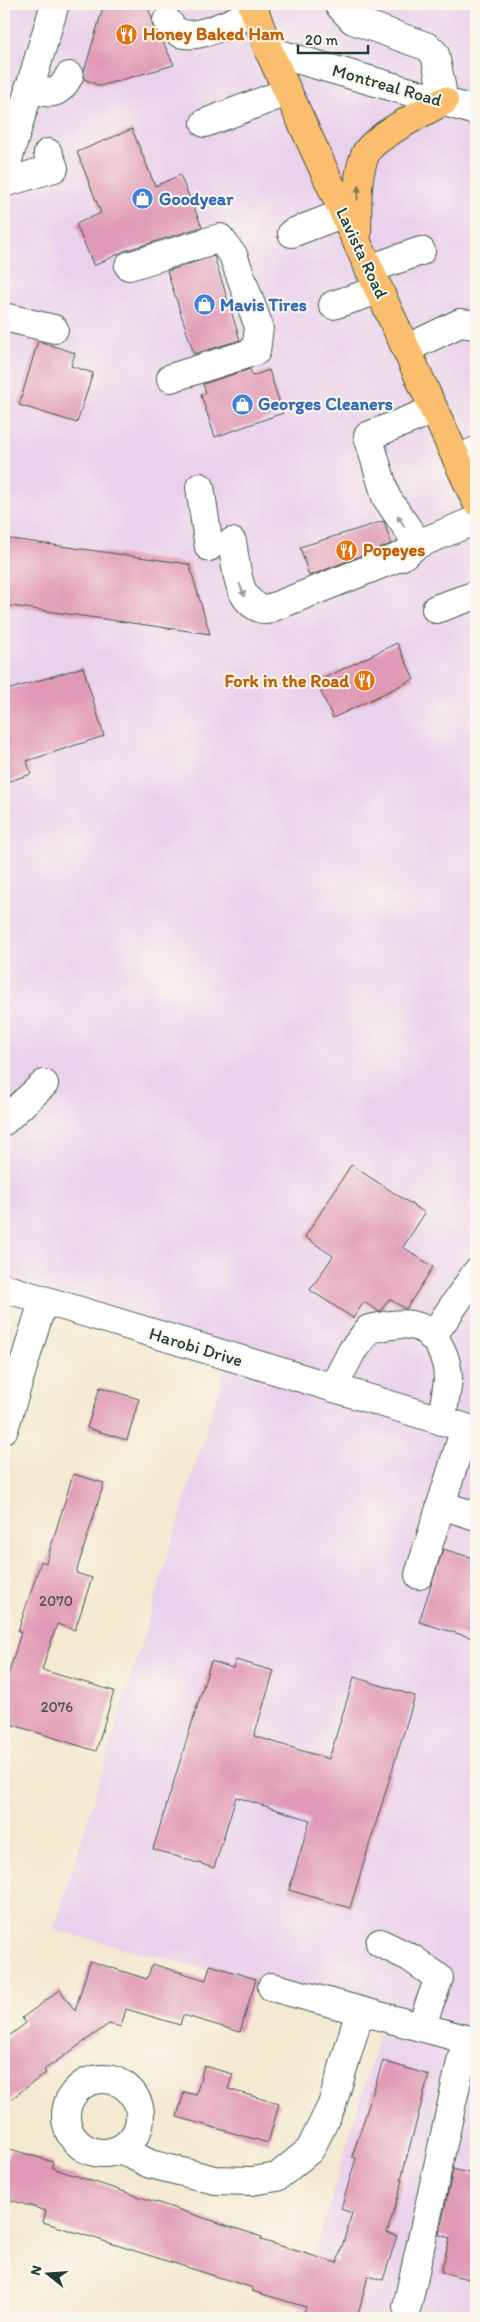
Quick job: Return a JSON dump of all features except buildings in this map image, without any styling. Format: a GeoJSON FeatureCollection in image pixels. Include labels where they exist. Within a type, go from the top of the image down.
{"type":"FeatureCollection","features":[{"type":"Feature","properties":{"kind":"main road","name":"Lavista Road"},"geometry":{"type":"LineString","coordinates":[[253,8],[287,92],[434,410],[467,455],[476,501]]}},
{"type":"Feature","properties":{"kind":"main road"},"geometry":{"type":"LineString","coordinates":[[357,242],[359,182],[365,153],[381,136],[444,101]]}},
{"type":"Feature","properties":{"kind":"street"},"geometry":{"type":"LineString","coordinates":[[4,173],[55,4]]}},
{"type":"Feature","properties":{"kind":"street"},"geometry":{"type":"LineString","coordinates":[[338,4],[353,20],[428,47],[435,54],[444,101]]}},
{"type":"Feature","properties":{"kind":"street"},"geometry":{"type":"LineString","coordinates":[[167,21],[176,32],[189,35],[204,34],[253,8]]}},
{"type":"Feature","properties":{"kind":"street","name":"Montreal Road"},"geometry":{"type":"LineString","coordinates":[[269,51],[476,111]]}},
{"type":"Feature","properties":{"kind":"street"},"geometry":{"type":"LineString","coordinates":[[29,88],[47,93],[57,92],[69,76]]}},
{"type":"Feature","properties":{"kind":"street"},"geometry":{"type":"LineString","coordinates":[[205,124],[287,92]]}},
{"type":"Feature","properties":{"kind":"street"},"geometry":{"type":"LineString","coordinates":[[4,183],[54,168],[48,153]]}},
{"type":"Feature","properties":{"kind":"street"},"geometry":{"type":"LineString","coordinates":[[292,233],[344,213]]}},
{"type":"Feature","properties":{"kind":"street"},"geometry":{"type":"LineString","coordinates":[[129,266],[220,238],[230,252],[259,328],[256,351],[171,378]]}},
{"type":"Feature","properties":{"kind":"street"},"geometry":{"type":"LineString","coordinates":[[332,305],[421,251]]}},
{"type":"Feature","properties":{"kind":"street"},"geometry":{"type":"LineString","coordinates":[[4,317],[54,329]]}},
{"type":"Feature","properties":{"kind":"street"},"geometry":{"type":"LineString","coordinates":[[406,349],[460,323],[476,325]]}},
{"type":"Feature","properties":{"kind":"street"},"geometry":{"type":"LineString","coordinates":[[418,544],[386,497],[368,436],[434,410]]}},
{"type":"Feature","properties":{"kind":"street"},"geometry":{"type":"LineString","coordinates":[[200,487],[220,545],[247,601],[256,608],[266,610],[402,556],[418,544],[476,520]]}},
{"type":"Feature","properties":{"kind":"street"},"geometry":{"type":"LineString","coordinates":[[436,609],[476,595]]}},
{"type":"Feature","properties":{"kind":"street"},"geometry":{"type":"LineString","coordinates":[[4,1121],[44,1084]]}},
{"type":"Feature","properties":{"kind":"street"},"geometry":{"type":"LineString","coordinates":[[432,1337],[476,1273]]}},
{"type":"Feature","properties":{"kind":"street","name":"Harobi Drive"},"geometry":{"type":"LineString","coordinates":[[4,1288],[461,1426]]}},
{"type":"Feature","properties":{"kind":"street"},"geometry":{"type":"LineString","coordinates":[[4,1429],[43,1301]]}},
{"type":"Feature","properties":{"kind":"street"},"geometry":{"type":"LineString","coordinates":[[333,1388],[352,1351],[369,1329],[394,1325],[419,1327],[432,1337],[445,1355],[448,1378],[461,1426],[441,1505],[419,1576]]}},
{"type":"Feature","properties":{"kind":"street"},"geometry":{"type":"LineString","coordinates":[[441,1505],[476,1516]]}},
{"type":"Feature","properties":{"kind":"street"},"geometry":{"type":"LineString","coordinates":[[380,1943],[411,1958],[439,1978],[422,2027]]}},
{"type":"Feature","properties":{"kind":"street"},"geometry":{"type":"LineString","coordinates":[[272,1987],[471,2041],[407,2307]]}},
{"type":"Feature","properties":{"kind":"street"},"geometry":{"type":"LineString","coordinates":[[120,2150],[150,2164],[215,2180],[252,2181],[277,2177],[310,2150],[332,2105],[360,2010]]}},
{"type":"Feature","properties":{"kind":"shaded area"},"geometry":{"type":"Polygon","coordinates":[[[4,4],[476,4],[476,2318],[296,2318],[385,2015],[54,1930],[226,1365],[4,1289],[4,4]]]}},
{"type":"Feature","properties":{"kind":"place","name":"Honey Baked Ham"},"geometry":{"type":"Point","coordinates":[127,34]}},
{"type":"Feature","properties":{"kind":"place","name":"Goodyear"},"geometry":{"type":"Point","coordinates":[143,199]}},
{"type":"Feature","properties":{"kind":"place","name":"Mavis Tires"},"geometry":{"type":"Point","coordinates":[204,305]}},
{"type":"Feature","properties":{"kind":"place","name":"Georges Cleaners"},"geometry":{"type":"Point","coordinates":[242,404]}},
{"type":"Feature","properties":{"kind":"place","name":"Popeyes"},"geometry":{"type":"Point","coordinates":[347,550]}},
{"type":"Feature","properties":{"kind":"place","name":"Fork in the Road"},"geometry":{"type":"Point","coordinates":[365,681]}}]}
